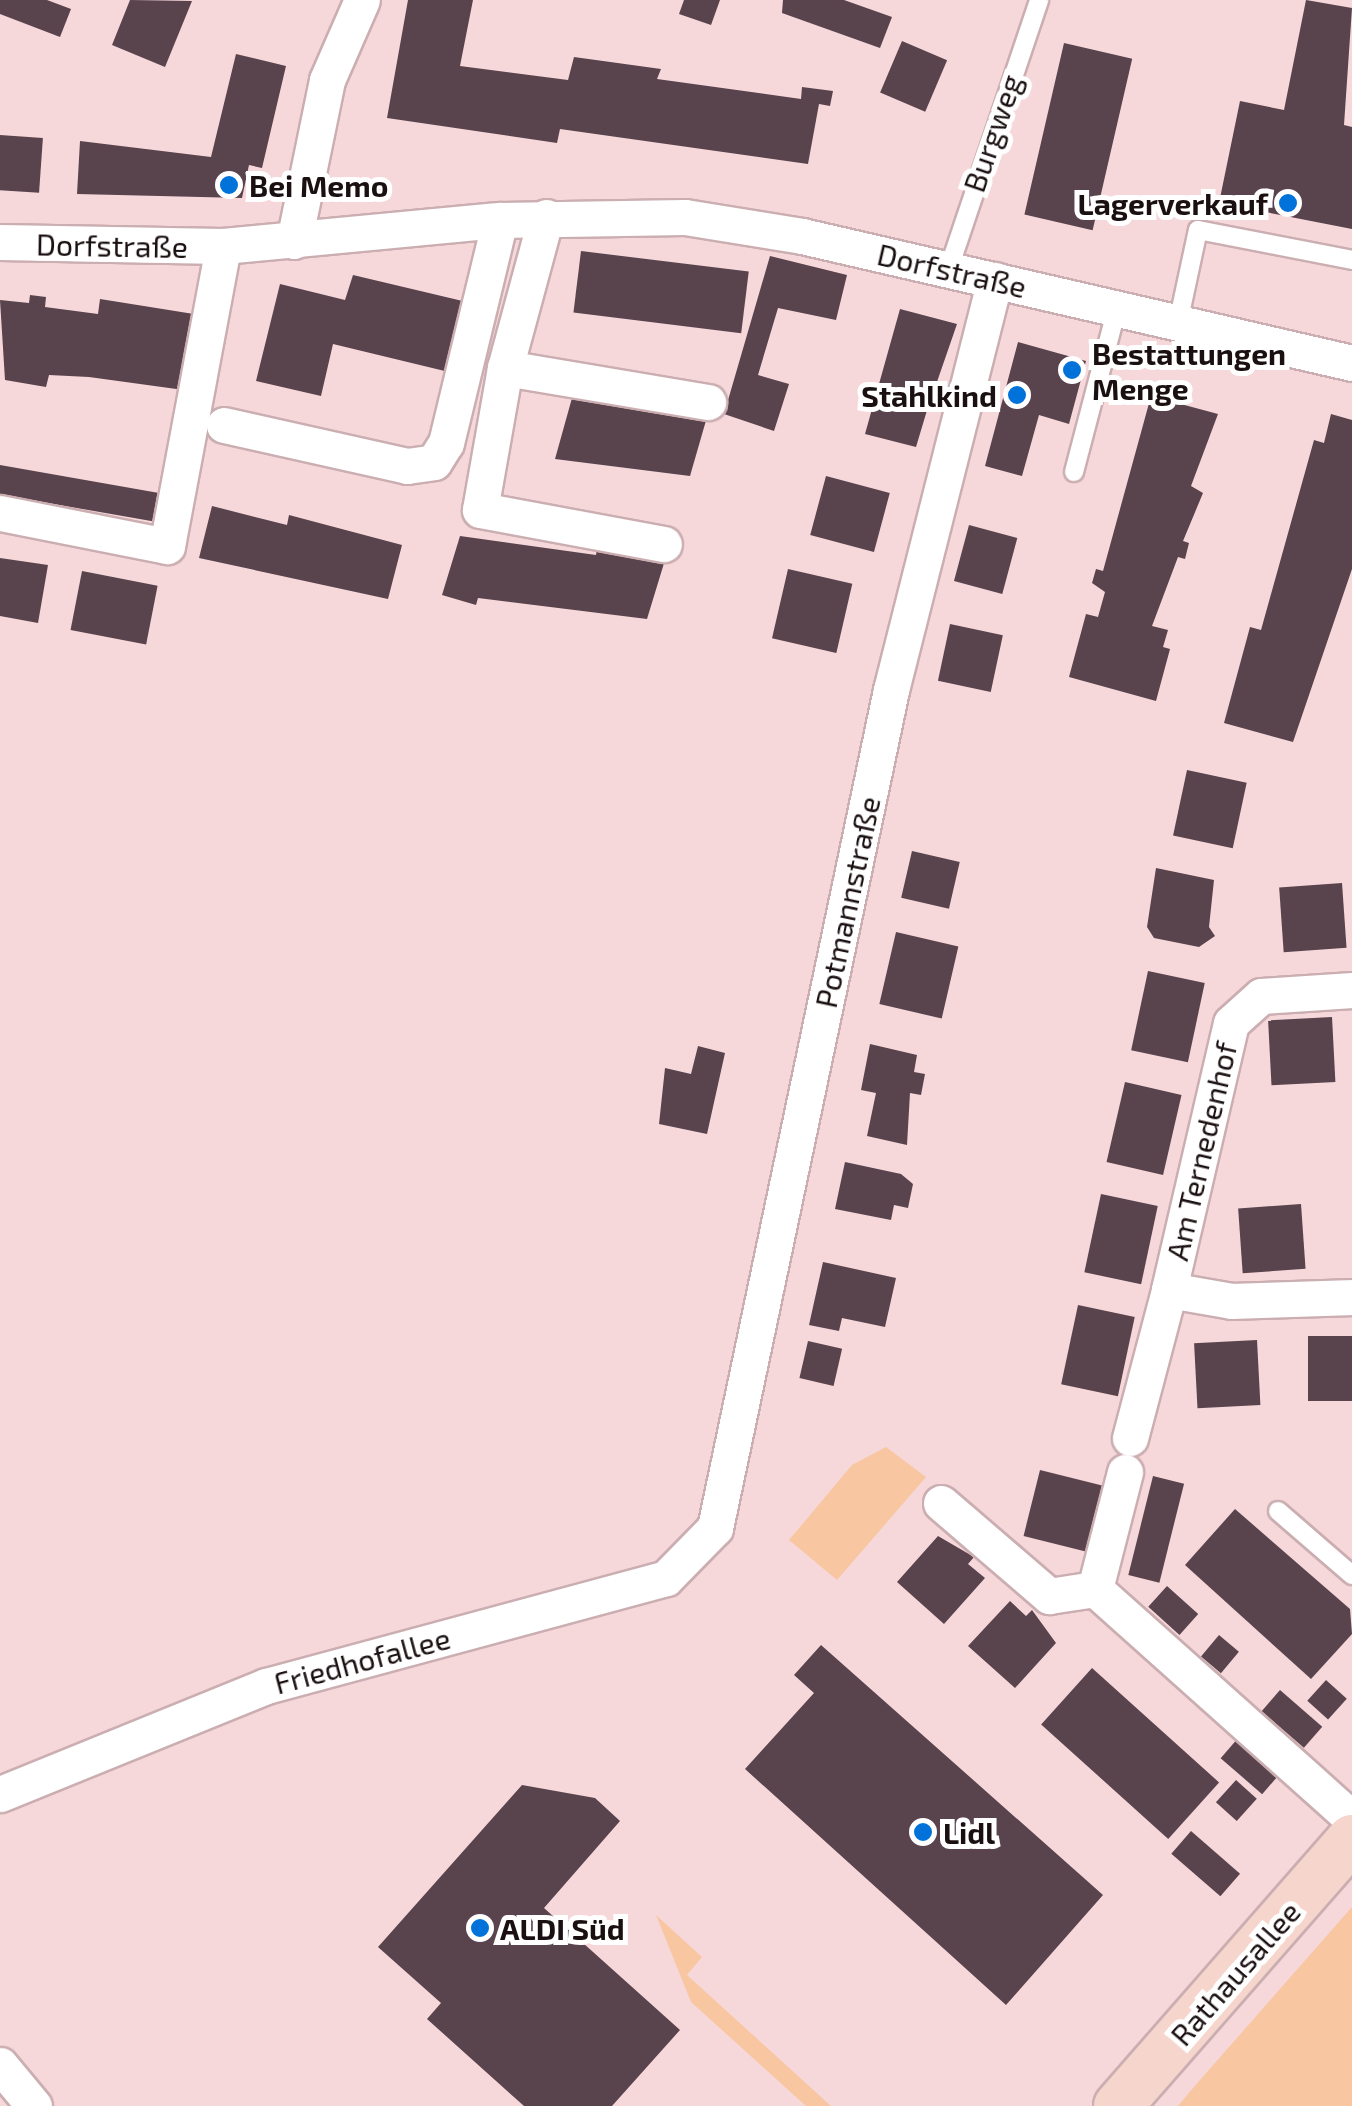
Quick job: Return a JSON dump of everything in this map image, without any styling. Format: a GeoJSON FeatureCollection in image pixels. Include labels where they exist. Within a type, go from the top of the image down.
{"type":"FeatureCollection","features":[{"type":"Feature","properties":{"kind":"main road","name":"Rathausallee"},"geometry":{"type":"LineString","coordinates":[[1118,2106],[1352,1839]]}},
{"type":"Feature","properties":{"kind":"street"},"geometry":{"type":"LineString","coordinates":[[294,240],[327,80],[362,0]]}},
{"type":"Feature","properties":{"kind":"street"},"geometry":{"type":"LineString","coordinates":[[546,217],[505,368],[480,510],[664,544]]}},
{"type":"Feature","properties":{"kind":"street","name":"Dorfstraße"},"geometry":{"type":"LineString","coordinates":[[0,242],[223,246],[546,217],[744,223],[1352,364]]}},
{"type":"Feature","properties":{"kind":"street"},"geometry":{"type":"LineString","coordinates":[[224,426],[407,466],[434,462],[446,442],[500,220]]}},
{"type":"Feature","properties":{"kind":"street","name":"Dorfstraße"},"geometry":{"type":"LineString","coordinates":[[0,513],[167,546],[223,246]]}},
{"type":"Feature","properties":{"kind":"street","name":"Potmannstraße"},"geometry":{"type":"LineString","coordinates":[[715,1528],[891,690],[995,280]]}},
{"type":"Feature","properties":{"kind":"street"},"geometry":{"type":"LineString","coordinates":[[505,368],[708,402]]}},
{"type":"Feature","properties":{"kind":"street","name":"Am Ternedenhof"},"geometry":{"type":"LineString","coordinates":[[1095,1589],[1170,1290],[1231,1023],[1261,996],[1352,990]]}},
{"type":"Feature","properties":{"kind":"street","name":"Am Ternedenhof"},"geometry":{"type":"LineString","coordinates":[[1170,1290],[1232,1301],[1352,1296]]}},
{"type":"Feature","properties":{"kind":"street"},"geometry":{"type":"LineString","coordinates":[[941,1504],[1048,1596],[1095,1589],[1352,1819]]}},
{"type":"Feature","properties":{"kind":"street","name":"Friedhofallee"},"geometry":{"type":"LineString","coordinates":[[0,1794],[266,1686],[666,1578],[715,1528]]}},
{"type":"Feature","properties":{"kind":"street"},"geometry":{"type":"LineString","coordinates":[[0,2065],[34,2106]]}},
{"type":"Feature","properties":{"kind":"lane","name":"Burgweg"},"geometry":{"type":"LineString","coordinates":[[948,268],[1039,0]]}},
{"type":"Feature","properties":{"kind":"lane"},"geometry":{"type":"LineString","coordinates":[[1178,323],[1198,230],[1352,260]]}},
{"type":"Feature","properties":{"kind":"lane"},"geometry":{"type":"LineString","coordinates":[[1074,472],[1118,308]]}},
{"type":"Feature","properties":{"kind":"lane"},"geometry":{"type":"LineString","coordinates":[[1278,1510],[1352,1575]]}},
{"type":"Feature","properties":{"kind":"shaded area"},"geometry":{"type":"Polygon","coordinates":[[[886,1447],[926,1477],[837,1580],[789,1540],[852,1465],[886,1447]]]}},
{"type":"Feature","properties":{"kind":"shaded area"},"geometry":{"type":"Polygon","coordinates":[[[1352,1907],[1352,2106],[1178,2106],[1193,2088],[1352,1907]]]}},
{"type":"Feature","properties":{"kind":"shaded area"},"geometry":{"type":"Polygon","coordinates":[[[656,1915],[702,1957],[687,1975],[831,2106],[806,2106],[691,2002],[656,1915]]]}},
{"type":"Feature","properties":{"kind":"building"},"geometry":{"type":"Polygon","coordinates":[[[0,0],[47,0],[71,9],[60,37],[0,14],[0,0]]]}},
{"type":"Feature","properties":{"kind":"building"},"geometry":{"type":"Polygon","coordinates":[[[130,0],[192,1],[165,67],[112,45],[130,0]]]}},
{"type":"Feature","properties":{"kind":"building"},"geometry":{"type":"Polygon","coordinates":[[[408,0],[473,0],[460,66],[568,80],[574,57],[661,69],[657,79],[801,99],[802,87],[833,91],[830,106],[819,104],[808,164],[560,129],[557,143],[387,118],[408,0]]]}},
{"type":"Feature","properties":{"kind":"building"},"geometry":{"type":"Polygon","coordinates":[[[684,0],[720,0],[711,25],[679,14],[684,0]]]}},
{"type":"Feature","properties":{"kind":"building"},"geometry":{"type":"Polygon","coordinates":[[[783,0],[844,0],[892,17],[880,48],[782,13],[783,0]]]}},
{"type":"Feature","properties":{"kind":"building"},"geometry":{"type":"Polygon","coordinates":[[[1306,0],[1352,8],[1344,125],[1352,127],[1352,229],[1219,203],[1240,101],[1284,110],[1306,0]]]}},
{"type":"Feature","properties":{"kind":"building"},"geometry":{"type":"Polygon","coordinates":[[[902,41],[947,60],[925,112],[880,93],[902,41]]]}},
{"type":"Feature","properties":{"kind":"building"},"geometry":{"type":"Polygon","coordinates":[[[1064,43],[1132,59],[1093,230],[1024,214],[1064,43]]]}},
{"type":"Feature","properties":{"kind":"building"},"geometry":{"type":"Polygon","coordinates":[[[236,54],[286,66],[262,168],[249,165],[242,198],[77,194],[80,141],[211,157],[236,54]]]}},
{"type":"Feature","properties":{"kind":"building"},"geometry":{"type":"Polygon","coordinates":[[[0,135],[43,138],[39,193],[0,190],[0,135]]]}},
{"type":"Feature","properties":{"kind":"building"},"geometry":{"type":"Polygon","coordinates":[[[581,251],[749,272],[741,333],[573,313],[581,251]]]}},
{"type":"Feature","properties":{"kind":"building"},"geometry":{"type":"Polygon","coordinates":[[[770,256],[847,275],[836,320],[778,308],[758,375],[789,384],[774,431],[724,414],[770,256]]]}},
{"type":"Feature","properties":{"kind":"building"},"geometry":{"type":"Polygon","coordinates":[[[353,275],[471,303],[453,373],[333,344],[321,396],[256,381],[280,284],[345,300],[353,275]]]}},
{"type":"Feature","properties":{"kind":"building"},"geometry":{"type":"Polygon","coordinates":[[[30,295],[46,297],[45,307],[98,314],[100,299],[200,315],[191,391],[89,377],[49,375],[46,387],[5,380],[0,300],[29,303],[30,295]]]}},
{"type":"Feature","properties":{"kind":"building"},"geometry":{"type":"Polygon","coordinates":[[[900,309],[957,324],[929,405],[917,402],[928,407],[916,447],[865,434],[900,309]]]}},
{"type":"Feature","properties":{"kind":"building"},"geometry":{"type":"Polygon","coordinates":[[[1018,342],[1086,361],[1069,424],[1039,415],[1022,476],[985,466],[1018,342]]]}},
{"type":"Feature","properties":{"kind":"building"},"geometry":{"type":"Polygon","coordinates":[[[1151,396],[1218,414],[1191,486],[1203,493],[1183,541],[1189,543],[1185,559],[1178,557],[1152,626],[1168,630],[1163,647],[1170,649],[1156,701],[1069,677],[1086,614],[1098,617],[1105,592],[1092,583],[1096,569],[1103,571],[1151,396]]]}},
{"type":"Feature","properties":{"kind":"building"},"geometry":{"type":"Polygon","coordinates":[[[572,398],[707,417],[690,476],[555,459],[572,398]]]}},
{"type":"Feature","properties":{"kind":"building"},"geometry":{"type":"Polygon","coordinates":[[[1331,414],[1352,420],[1352,569],[1293,742],[1224,723],[1250,627],[1261,630],[1314,440],[1324,443],[1331,414]]]}},
{"type":"Feature","properties":{"kind":"building"},"geometry":{"type":"Polygon","coordinates":[[[0,465],[158,493],[153,521],[0,494],[0,465]]]}},
{"type":"Feature","properties":{"kind":"building"},"geometry":{"type":"Polygon","coordinates":[[[826,476],[890,493],[874,552],[810,535],[826,476]]]}},
{"type":"Feature","properties":{"kind":"building"},"geometry":{"type":"Polygon","coordinates":[[[212,506],[287,525],[289,515],[402,545],[388,599],[199,558],[212,506]]]}},
{"type":"Feature","properties":{"kind":"building"},"geometry":{"type":"Polygon","coordinates":[[[969,525],[1017,538],[1002,594],[954,581],[969,525]]]}},
{"type":"Feature","properties":{"kind":"building"},"geometry":{"type":"Polygon","coordinates":[[[460,536],[596,555],[597,548],[630,558],[632,551],[665,560],[647,619],[478,598],[476,605],[442,595],[460,536]]]}},
{"type":"Feature","properties":{"kind":"building"},"geometry":{"type":"Polygon","coordinates":[[[0,558],[48,565],[38,623],[0,616],[0,558]]]}},
{"type":"Feature","properties":{"kind":"building"},"geometry":{"type":"Polygon","coordinates":[[[788,569],[852,584],[836,653],[772,638],[788,569]]]}},
{"type":"Feature","properties":{"kind":"building"},"geometry":{"type":"Polygon","coordinates":[[[82,571],[158,586],[146,645],[71,630],[82,571]]]}},
{"type":"Feature","properties":{"kind":"building"},"geometry":{"type":"Polygon","coordinates":[[[950,624],[1003,635],[991,692],[938,681],[950,624]]]}},
{"type":"Feature","properties":{"kind":"building"},"geometry":{"type":"Polygon","coordinates":[[[1187,770],[1247,783],[1233,848],[1173,836],[1187,770]]]}},
{"type":"Feature","properties":{"kind":"building"},"geometry":{"type":"Polygon","coordinates":[[[912,851],[960,862],[949,909],[901,898],[912,851]]]}},
{"type":"Feature","properties":{"kind":"building"},"geometry":{"type":"Polygon","coordinates":[[[1156,868],[1214,880],[1209,927],[1215,936],[1199,947],[1154,938],[1147,927],[1156,868]]]}},
{"type":"Feature","properties":{"kind":"building"},"geometry":{"type":"Polygon","coordinates":[[[1342,883],[1347,948],[1284,952],[1279,887],[1342,883]]]}},
{"type":"Feature","properties":{"kind":"building"},"geometry":{"type":"Polygon","coordinates":[[[896,932],[958,946],[942,1019],[879,1004],[896,932]]]}},
{"type":"Feature","properties":{"kind":"building"},"geometry":{"type":"Polygon","coordinates":[[[1148,971],[1205,983],[1188,1062],[1131,1050],[1148,971]]]}},
{"type":"Feature","properties":{"kind":"building"},"geometry":{"type":"Polygon","coordinates":[[[1332,1017],[1335,1082],[1271,1085],[1268,1020],[1332,1017]]]}},
{"type":"Feature","properties":{"kind":"building"},"geometry":{"type":"Polygon","coordinates":[[[870,1044],[917,1055],[914,1072],[925,1074],[921,1095],[910,1093],[907,1145],[867,1136],[876,1093],[861,1090],[870,1044]]]}},
{"type":"Feature","properties":{"kind":"building"},"geometry":{"type":"Polygon","coordinates":[[[698,1046],[725,1053],[707,1134],[659,1124],[665,1068],[691,1074],[698,1046]]]}},
{"type":"Feature","properties":{"kind":"building"},"geometry":{"type":"Polygon","coordinates":[[[1125,1082],[1182,1095],[1163,1175],[1107,1162],[1125,1082]]]}},
{"type":"Feature","properties":{"kind":"building"},"geometry":{"type":"Polygon","coordinates":[[[845,1162],[901,1174],[913,1184],[908,1208],[894,1205],[891,1220],[835,1209],[845,1162]]]}},
{"type":"Feature","properties":{"kind":"building"},"geometry":{"type":"Polygon","coordinates":[[[1101,1194],[1158,1206],[1141,1284],[1084,1272],[1101,1194]]]}},
{"type":"Feature","properties":{"kind":"building"},"geometry":{"type":"Polygon","coordinates":[[[1301,1204],[1306,1269],[1243,1273],[1238,1208],[1301,1204]]]}},
{"type":"Feature","properties":{"kind":"building"},"geometry":{"type":"Polygon","coordinates":[[[823,1262],[896,1278],[885,1327],[842,1318],[839,1331],[809,1325],[823,1262]]]}},
{"type":"Feature","properties":{"kind":"building"},"geometry":{"type":"Polygon","coordinates":[[[1078,1305],[1135,1317],[1118,1396],[1061,1384],[1078,1305]]]}},
{"type":"Feature","properties":{"kind":"building"},"geometry":{"type":"Polygon","coordinates":[[[1308,1336],[1352,1336],[1352,1401],[1308,1401],[1308,1336]]]}},
{"type":"Feature","properties":{"kind":"building"},"geometry":{"type":"Polygon","coordinates":[[[1257,1340],[1260,1405],[1197,1408],[1194,1343],[1257,1340]]]}},
{"type":"Feature","properties":{"kind":"building"},"geometry":{"type":"Polygon","coordinates":[[[808,1341],[842,1349],[834,1386],[799,1378],[808,1341]]]}},
{"type":"Feature","properties":{"kind":"building"},"geometry":{"type":"Polygon","coordinates":[[[1040,1470],[1102,1485],[1086,1551],[1024,1536],[1040,1470]]]}},
{"type":"Feature","properties":{"kind":"building"},"geometry":{"type":"Polygon","coordinates":[[[1153,1476],[1184,1484],[1159,1583],[1128,1575],[1153,1476]]]}},
{"type":"Feature","properties":{"kind":"building"},"geometry":{"type":"Polygon","coordinates":[[[1235,1509],[1350,1609],[1352,1634],[1311,1679],[1185,1565],[1235,1509]]]}},
{"type":"Feature","properties":{"kind":"building"},"geometry":{"type":"Polygon","coordinates":[[[938,1536],[974,1557],[968,1564],[985,1578],[944,1624],[897,1582],[938,1536]]]}},
{"type":"Feature","properties":{"kind":"building"},"geometry":{"type":"Polygon","coordinates":[[[1167,1586],[1198,1614],[1179,1635],[1148,1607],[1167,1586]]]}},
{"type":"Feature","properties":{"kind":"building"},"geometry":{"type":"Polygon","coordinates":[[[1010,1601],[1026,1616],[1032,1610],[1056,1643],[1015,1688],[968,1646],[1010,1601]]]}},
{"type":"Feature","properties":{"kind":"building"},"geometry":{"type":"Polygon","coordinates":[[[1219,1635],[1239,1652],[1221,1673],[1201,1656],[1219,1635]]]}},
{"type":"Feature","properties":{"kind":"building","name":"Lidl"},"geometry":{"type":"Polygon","coordinates":[[[821,1645],[1103,1895],[1006,2005],[745,1769],[814,1693],[794,1675],[821,1645]]]}},
{"type":"Feature","properties":{"kind":"building"},"geometry":{"type":"Polygon","coordinates":[[[1092,1668],[1219,1782],[1168,1839],[1041,1724],[1092,1668]]]}},
{"type":"Feature","properties":{"kind":"building"},"geometry":{"type":"Polygon","coordinates":[[[1326,1680],[1347,1699],[1328,1720],[1307,1701],[1326,1680]]]}},
{"type":"Feature","properties":{"kind":"building"},"geometry":{"type":"Polygon","coordinates":[[[1280,1690],[1322,1727],[1304,1748],[1262,1711],[1280,1690]]]}},
{"type":"Feature","properties":{"kind":"building"},"geometry":{"type":"Polygon","coordinates":[[[1239,1737],[1281,1773],[1262,1794],[1221,1758],[1239,1737]]]}},
{"type":"Feature","properties":{"kind":"building"},"geometry":{"type":"Polygon","coordinates":[[[1236,1780],[1257,1799],[1237,1821],[1216,1802],[1236,1780]]]}},
{"type":"Feature","properties":{"kind":"building","name":"ALDI Süd"},"geometry":{"type":"Polygon","coordinates":[[[522,1785],[595,1798],[620,1821],[544,1908],[680,2030],[612,2106],[524,2106],[427,2019],[441,2003],[378,1947],[522,1785]]]}},
{"type":"Feature","properties":{"kind":"building"},"geometry":{"type":"Polygon","coordinates":[[[1191,1831],[1240,1874],[1220,1896],[1171,1854],[1191,1831]]]}},
{"type":"Feature","properties":{"kind":"place","name":"Bei Memo"},"geometry":{"type":"Point","coordinates":[229,185]}},
{"type":"Feature","properties":{"kind":"place","name":"Lagerverkauf"},"geometry":{"type":"Point","coordinates":[1288,203]}},
{"type":"Feature","properties":{"kind":"place","name":"Bestattungen Menge"},"geometry":{"type":"Point","coordinates":[1072,370]}},
{"type":"Feature","properties":{"kind":"place","name":"Stahlkind"},"geometry":{"type":"Point","coordinates":[1017,395]}},
{"type":"Feature","properties":{"kind":"place","name":"Lidl"},"geometry":{"type":"Point","coordinates":[923,1832]}},
{"type":"Feature","properties":{"kind":"place","name":"ALDI Süd"},"geometry":{"type":"Point","coordinates":[480,1928]}}]}
